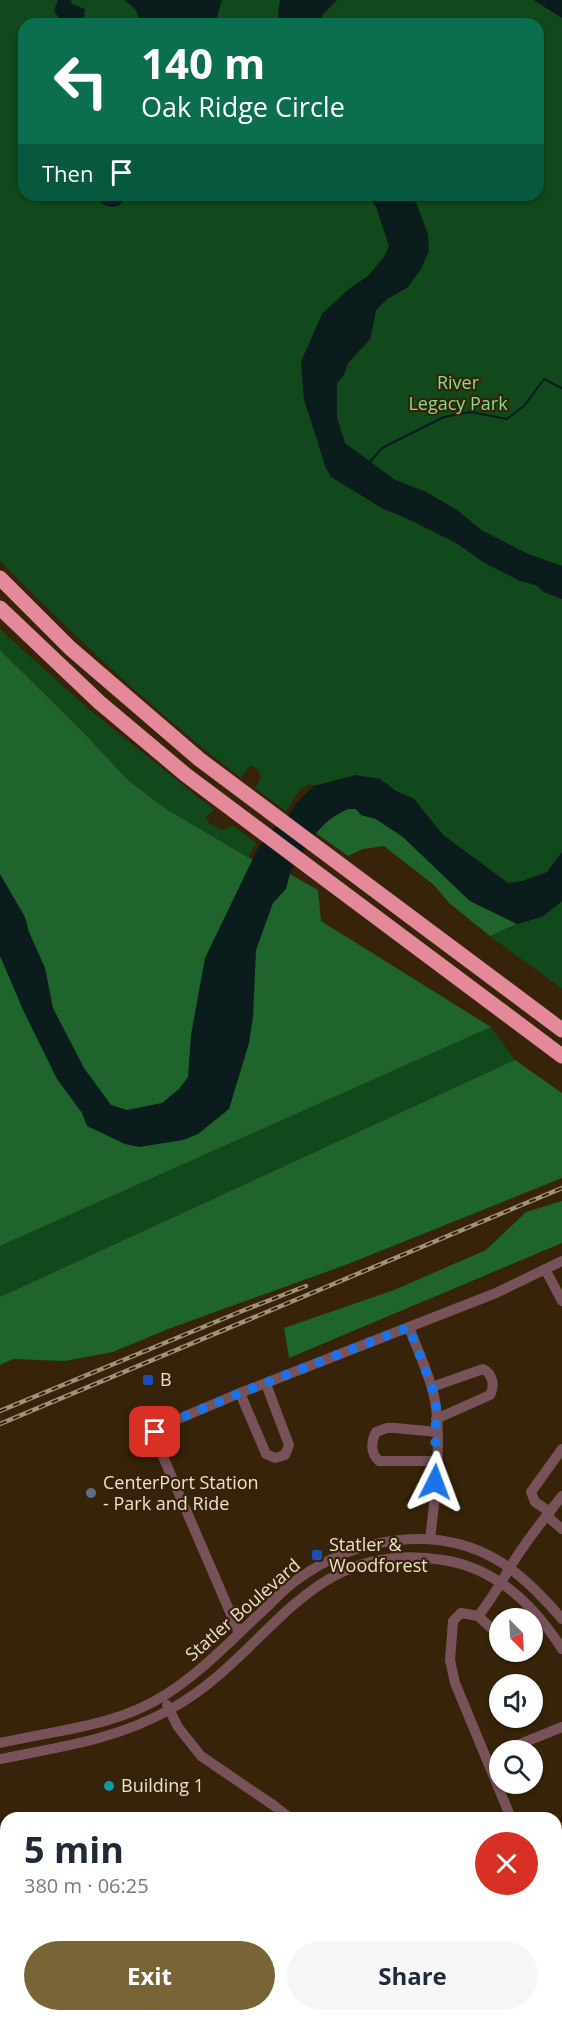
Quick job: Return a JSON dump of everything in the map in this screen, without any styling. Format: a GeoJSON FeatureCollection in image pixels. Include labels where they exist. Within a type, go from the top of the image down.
{"type":"FeatureCollection","features":[{"type":"Feature","properties":{"kind":"highway"},"geometry":{"type":"LineString","coordinates":[[0,578],[70,648],[198,759],[562,1030]]}},
{"type":"Feature","properties":{"kind":"highway"},"geometry":{"type":"LineString","coordinates":[[0,608],[142,740],[230,810],[562,1056]]}},
{"type":"Feature","properties":{"kind":"street"},"geometry":{"type":"LineString","coordinates":[[239,1633],[160,1448],[155,1432],[157,1428],[240,1393],[496,1293],[562,1261]]}},
{"type":"Feature","properties":{"kind":"street"},"geometry":{"type":"LineString","coordinates":[[545,1269],[562,1302]]}},
{"type":"Feature","properties":{"kind":"street"},"geometry":{"type":"LineString","coordinates":[[409,1327],[436,1402],[436,1461],[430,1539]]}},
{"type":"Feature","properties":{"kind":"street"},"geometry":{"type":"LineString","coordinates":[[432,1387],[483,1370],[491,1376],[493,1383],[490,1395],[436,1419]]}},
{"type":"Feature","properties":{"kind":"street"},"geometry":{"type":"LineString","coordinates":[[240,1393],[266,1454],[275,1458],[285,1455],[289,1445],[266,1384]]}},
{"type":"Feature","properties":{"kind":"street"},"geometry":{"type":"LineString","coordinates":[[436,1461],[379,1461],[374,1455],[372,1440],[376,1432],[387,1428],[437,1432]]}},
{"type":"Feature","properties":{"kind":"street"},"geometry":{"type":"LineString","coordinates":[[562,1449],[531,1492],[535,1502],[562,1529]]}},
{"type":"Feature","properties":{"kind":"street"},"geometry":{"type":"LineString","coordinates":[[478,1616],[502,1583],[509,1568],[562,1496]]}},
{"type":"Feature","properties":{"kind":"street","name":"Statler Boulevard"},"geometry":{"type":"LineString","coordinates":[[0,1743],[102,1722],[133,1711],[163,1696],[195,1674],[297,1580],[318,1566],[359,1548],[390,1540],[430,1539],[457,1543],[498,1560],[562,1619]]}},
{"type":"Feature","properties":{"kind":"street","name":"Statler Boulevard"},"geometry":{"type":"LineString","coordinates":[[0,1759],[108,1737],[170,1710],[198,1692],[225,1669],[307,1593],[336,1575],[382,1558],[428,1557],[472,1566],[502,1583],[536,1613],[562,1649]]}},
{"type":"Feature","properties":{"kind":"street"},"geometry":{"type":"LineString","coordinates":[[297,1580],[307,1593]]}},
{"type":"Feature","properties":{"kind":"street"},"geometry":{"type":"LineString","coordinates":[[489,1626],[478,1616],[461,1613],[453,1621],[450,1660],[455,1683],[508,1812]]}},
{"type":"Feature","properties":{"kind":"street"},"geometry":{"type":"LineString","coordinates":[[163,1696],[178,1727],[201,1756],[283,1812]]}},
{"type":"Feature","properties":{"kind":"street"},"geometry":{"type":"LineString","coordinates":[[530,1740],[562,1727]]}},
{"type":"Feature","properties":{"kind":"street"},"geometry":{"type":"LineString","coordinates":[[54,1733],[58,1748]]}},
{"type":"Feature","properties":{"kind":"green space"},"geometry":{"type":"Polygon","coordinates":[[[0,0],[280,0],[279,18],[18,18],[18,201],[372,201],[389,246],[384,257],[368,276],[349,289],[322,314],[301,362],[304,399],[331,477],[382,508],[458,544],[483,562],[562,599],[562,852],[547,872],[523,881],[508,883],[443,835],[414,799],[396,791],[380,779],[356,775],[314,786],[310,784],[300,789],[286,811],[255,788],[260,778],[257,769],[250,765],[241,778],[209,753],[117,674],[0,561],[0,0]]]}},
{"type":"Feature","properties":{"kind":"green space","name":"River Legacy Park"},"geometry":{"type":"Polygon","coordinates":[[[337,0],[534,0],[562,18],[562,566],[528,554],[481,530],[457,510],[426,492],[395,480],[344,443],[337,418],[337,383],[344,375],[348,363],[370,339],[376,310],[387,299],[408,287],[428,234],[415,201],[544,201],[544,18],[322,18],[337,0]]]}},
{"type":"Feature","properties":{"kind":"green space"},"geometry":{"type":"Polygon","coordinates":[[[0,629],[86,707],[214,810],[205,818],[211,825],[223,830],[232,825],[256,843],[249,857],[166,809],[129,781],[0,650],[0,629]]]}},
{"type":"Feature","properties":{"kind":"green space"},"geometry":{"type":"Polygon","coordinates":[[[0,650],[129,781],[166,809],[258,863],[272,864],[318,890],[321,921],[491,1027],[0,1246],[0,650]]]}},
{"type":"Feature","properties":{"kind":"green space"},"geometry":{"type":"Polygon","coordinates":[[[356,808],[361,815],[376,819],[403,837],[470,901],[517,924],[490,936],[449,903],[434,885],[384,846],[363,849],[348,856],[316,833],[339,813],[356,808]]]}},
{"type":"Feature","properties":{"kind":"green space"},"geometry":{"type":"Polygon","coordinates":[[[562,901],[562,989],[490,936],[523,922],[542,917],[562,901]]]}},
{"type":"Feature","properties":{"kind":"green space"},"geometry":{"type":"Polygon","coordinates":[[[491,1027],[515,1060],[0,1297],[0,1246],[491,1027]]]}},
{"type":"Feature","properties":{"kind":"green space"},"geometry":{"type":"Polygon","coordinates":[[[515,1060],[562,1093],[562,1178],[348,1264],[168,1329],[113,1352],[65,1361],[13,1359],[0,1365],[0,1297],[515,1060]]]}},
{"type":"Feature","properties":{"kind":"green space"},"geometry":{"type":"Polygon","coordinates":[[[562,1201],[562,1243],[289,1358],[284,1328],[394,1290],[486,1250],[526,1212],[562,1201]]]}},
{"type":"Feature","properties":{"kind":"shaded area"},"geometry":{"type":"Polygon","coordinates":[[[58,0],[71,0],[72,4],[85,9],[84,18],[59,18],[54,11],[58,0]]]}},
{"type":"Feature","properties":{"kind":"shaded area"},"geometry":{"type":"Polygon","coordinates":[[[124,0],[222,0],[217,18],[138,18],[131,5],[124,0]]]}},
{"type":"Feature","properties":{"kind":"shaded area"},"geometry":{"type":"Polygon","coordinates":[[[280,0],[337,0],[322,18],[279,18],[280,0]]]}},
{"type":"Feature","properties":{"kind":"shaded area"},"geometry":{"type":"Polygon","coordinates":[[[562,0],[562,18],[535,1],[562,0]]]}},
{"type":"Feature","properties":{"kind":"shaded area"},"geometry":{"type":"Polygon","coordinates":[[[123,201],[120,205],[113,206],[101,202],[123,201]]]}},
{"type":"Feature","properties":{"kind":"shaded area"},"geometry":{"type":"Polygon","coordinates":[[[372,201],[415,201],[428,235],[429,251],[421,269],[408,287],[387,299],[376,310],[370,339],[348,363],[344,375],[337,383],[337,418],[345,443],[395,480],[426,492],[457,510],[481,530],[528,554],[562,566],[562,599],[544,592],[536,585],[520,581],[483,562],[458,544],[382,508],[331,477],[326,468],[304,399],[301,362],[322,314],[349,289],[368,276],[384,257],[389,246],[372,201]]]}},
{"type":"Feature","properties":{"kind":"shaded area"},"geometry":{"type":"Polygon","coordinates":[[[356,775],[380,779],[396,791],[414,799],[443,835],[508,883],[523,881],[547,872],[562,852],[562,901],[542,917],[517,924],[470,901],[403,837],[376,819],[361,815],[356,809],[346,809],[327,821],[316,833],[291,870],[286,889],[273,903],[256,950],[253,1017],[249,1043],[229,1109],[198,1134],[183,1140],[139,1147],[125,1144],[87,1126],[82,1113],[57,1079],[0,956],[0,874],[25,917],[45,968],[53,1008],[84,1068],[111,1105],[127,1110],[162,1103],[179,1089],[188,1077],[191,1035],[205,958],[258,848],[270,832],[289,815],[296,803],[314,786],[356,775]]]}},
{"type":"Feature","properties":{"kind":"waterway"},"geometry":{"type":"LineString","coordinates":[[369,463],[382,448],[444,417],[471,412],[507,419],[524,406],[544,379],[562,388]]}},
{"type":"Feature","properties":{"kind":"railway"},"geometry":{"type":"LineString","coordinates":[[0,1424],[562,1188]]}},
{"type":"Feature","properties":{"kind":"railway"},"geometry":{"type":"LineString","coordinates":[[0,1411],[306,1286]]}},
{"type":"Feature","properties":{"kind":"place","name":"B"},"geometry":{"type":"Point","coordinates":[148,1380]}},
{"type":"Feature","properties":{"kind":"place","name":"CenterPort Station - Park and Ride"},"geometry":{"type":"Point","coordinates":[91,1493]}},
{"type":"Feature","properties":{"kind":"place","name":"Statler & Woodforest"},"geometry":{"type":"Point","coordinates":[317,1555]}},
{"type":"Feature","properties":{"kind":"place","name":"Building 1"},"geometry":{"type":"Point","coordinates":[109,1786]}},
{"type":"Feature","properties":{"kind":"route"},"geometry":{"type":"LineString","coordinates":[[155,1432],[157,1428],[240,1393],[409,1327],[436,1402],[435,1482]]}}]}
